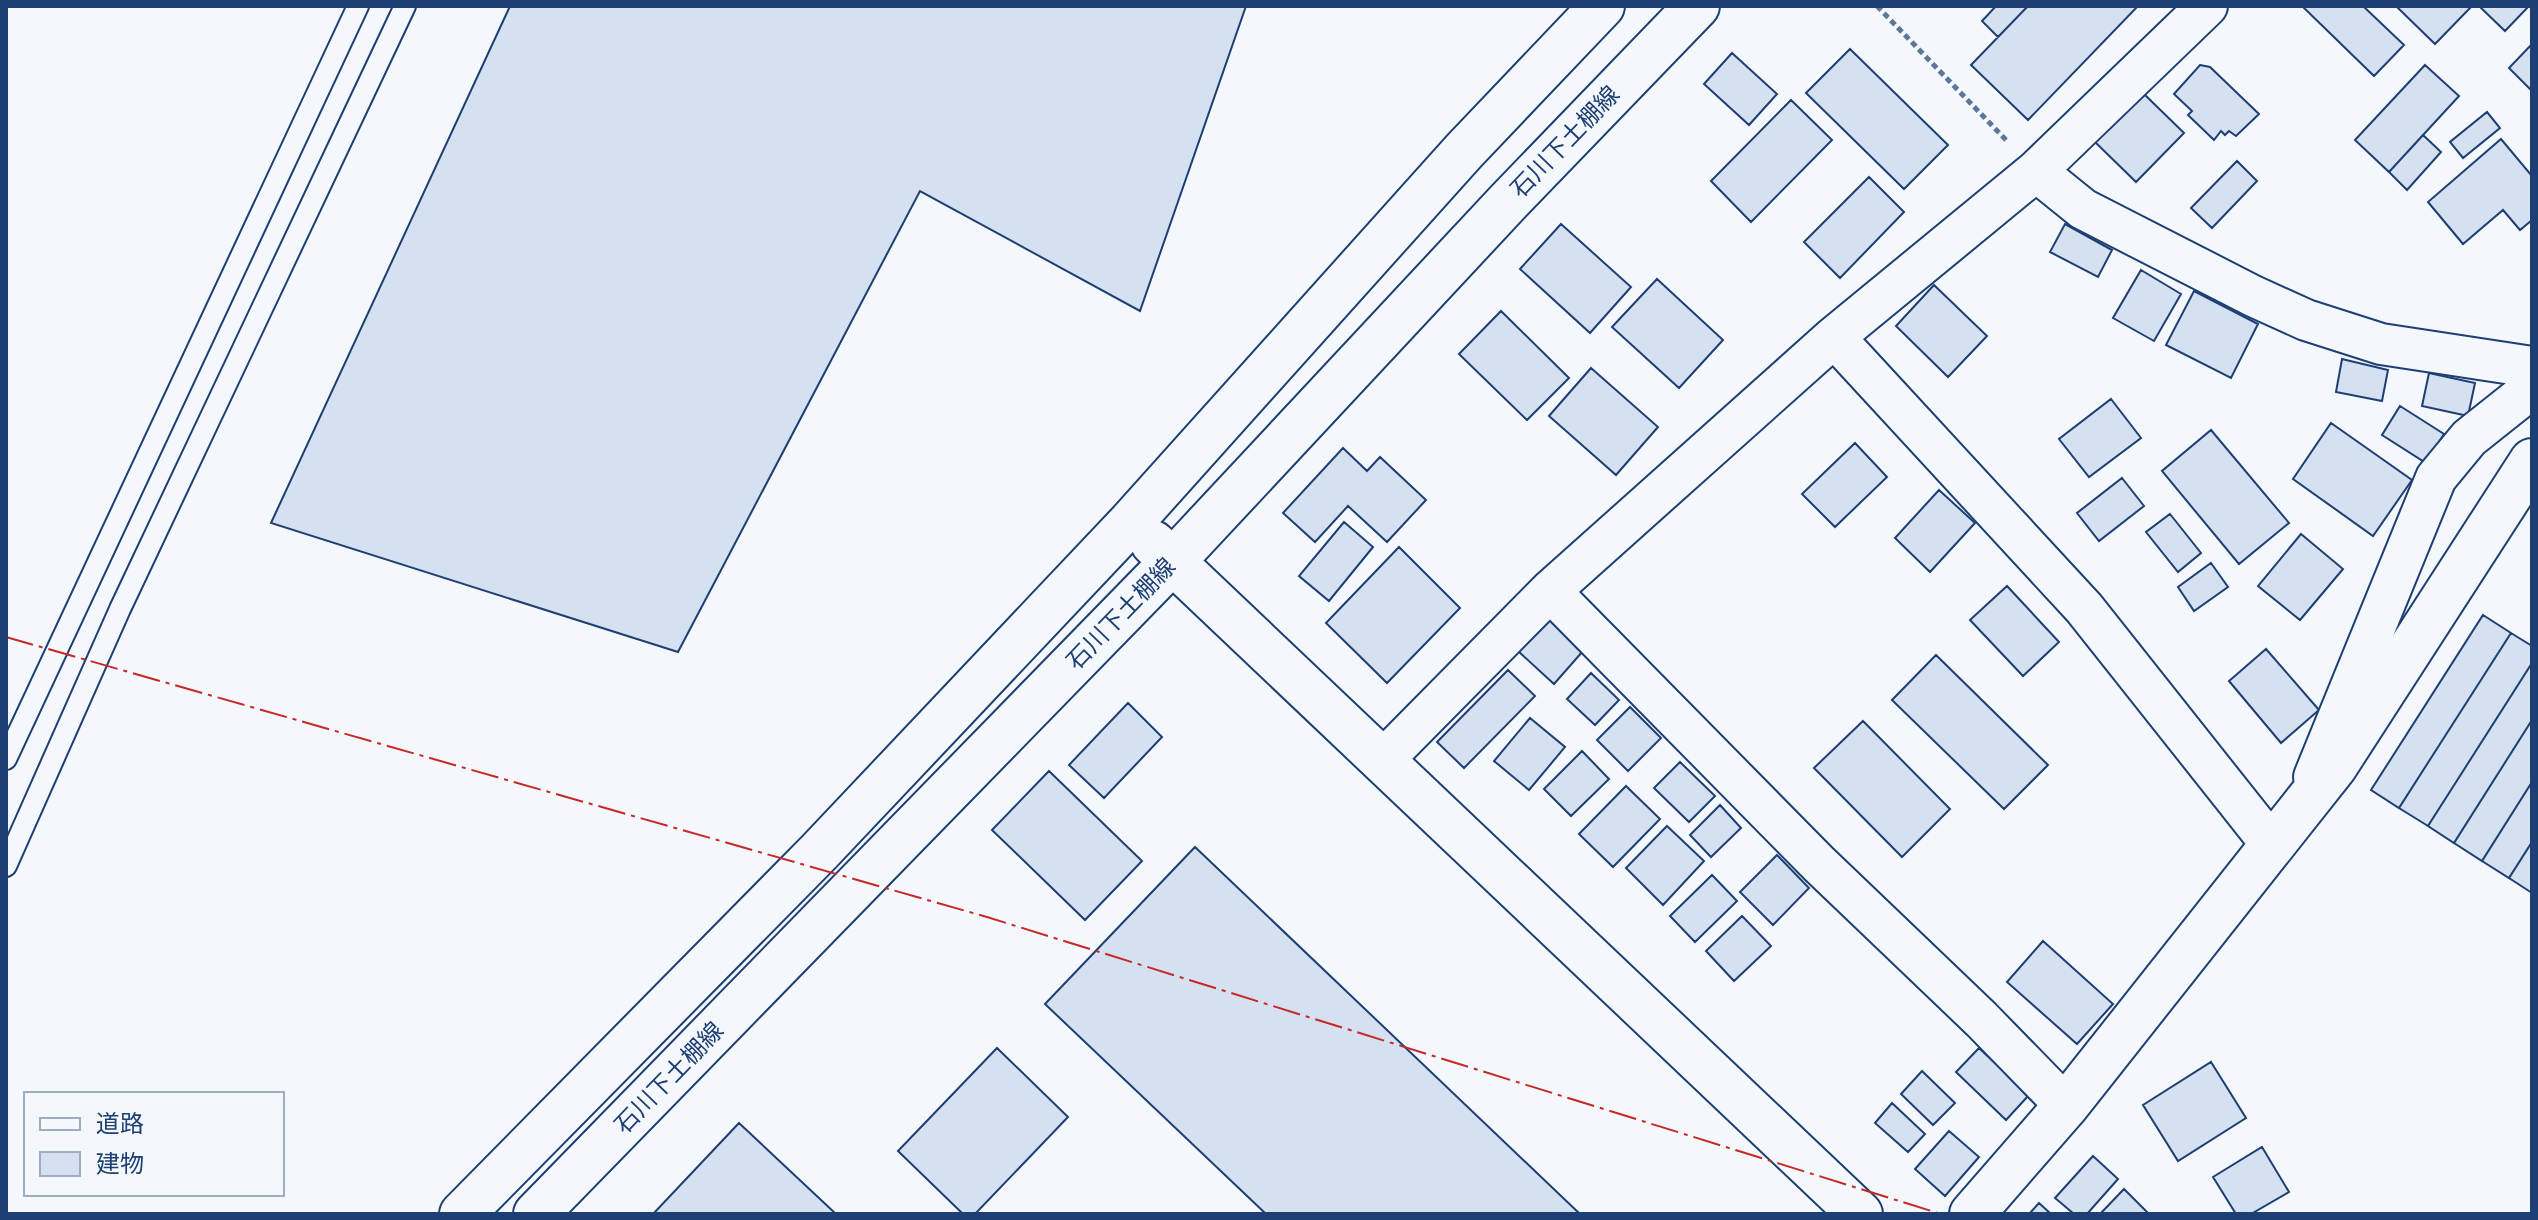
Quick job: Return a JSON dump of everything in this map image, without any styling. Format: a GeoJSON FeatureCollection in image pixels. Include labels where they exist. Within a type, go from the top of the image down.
{"type":"FeatureCollection","features":[{"type":"Feature","properties":{"kind":"street"},"geometry":{"type":"LineString","coordinates":[[462,1214],[819,852],[1131,522],[1464,151],[1602,6]]}},
{"type":"Feature","properties":{"kind":"street","name":"石川下土棚線"},"geometry":{"type":"LineString","coordinates":[[536,1214],[1173,561],[1507,203],[1697,6]]}},
{"type":"Feature","properties":{"kind":"street"},"geometry":{"type":"LineString","coordinates":[[1382,761],[1550,591],[1834,337],[2036,171],[2207,6]]}},
{"type":"Feature","properties":{"kind":"street"},"geometry":{"type":"LineString","coordinates":[[2036,171],[2083,209],[2306,320],[2381,344],[2532,367]]}},
{"type":"Feature","properties":{"kind":"street"},"geometry":{"type":"LineString","coordinates":[[1834,337],[2084,608],[2272,845]]}},
{"type":"Feature","properties":{"kind":"street"},"geometry":{"type":"LineString","coordinates":[[2303,803],[2436,478],[2469,438],[2532,388]]}},
{"type":"Feature","properties":{"kind":"street"},"geometry":{"type":"LineString","coordinates":[[1972,1214],[2066,1106],[2335,766],[2532,461]]}},
{"type":"Feature","properties":{"kind":"street"},"geometry":{"type":"LineString","coordinates":[[1131,522],[1860,1214]]}},
{"type":"Feature","properties":{"kind":"street"},"geometry":{"type":"LineString","coordinates":[[1550,591],[1819,864],[1981,1019],[2066,1106]]}},
{"type":"Feature","properties":{"kind":"lane"},"geometry":{"type":"LineString","coordinates":[[6,759],[358,6]]}},
{"type":"Feature","properties":{"kind":"lane"},"geometry":{"type":"LineString","coordinates":[[6,866],[120,609],[405,6]]}},
{"type":"Feature","properties":{"kind":"path"},"geometry":{"type":"LineString","coordinates":[[1877,6],[2036,171]]}},
{"type":"Feature","properties":{"kind":"building"},"geometry":{"type":"Polygon","coordinates":[[[510,6],[1246,6],[1140,311],[920,191],[678,652],[271,523],[510,6]]]}},
{"type":"Feature","properties":{"kind":"building"},"geometry":{"type":"Polygon","coordinates":[[[1996,6],[2028,6],[1998,37],[1982,21],[1996,6]]]}},
{"type":"Feature","properties":{"kind":"building"},"geometry":{"type":"Polygon","coordinates":[[[2028,6],[2138,6],[2028,120],[1971,65],[2028,6]]]}},
{"type":"Feature","properties":{"kind":"building"},"geometry":{"type":"Polygon","coordinates":[[[2302,6],[2363,6],[2404,45],[2374,76],[2302,6]]]}},
{"type":"Feature","properties":{"kind":"building"},"geometry":{"type":"Polygon","coordinates":[[[2479,6],[2529,6],[2505,31],[2479,6]]]}},
{"type":"Feature","properties":{"kind":"building"},"geometry":{"type":"Polygon","coordinates":[[[2471,7],[2435,44],[2398,8],[2471,7]]]}},
{"type":"Feature","properties":{"kind":"building"},"geometry":{"type":"Polygon","coordinates":[[[2532,44],[2532,91],[2509,68],[2532,44]]]}},
{"type":"Feature","properties":{"kind":"building"},"geometry":{"type":"Polygon","coordinates":[[[1850,49],[1948,145],[1904,189],[1806,93],[1850,49]]]}},
{"type":"Feature","properties":{"kind":"building"},"geometry":{"type":"Polygon","coordinates":[[[1732,53],[1777,94],[1749,125],[1704,84],[1732,53]]]}},
{"type":"Feature","properties":{"kind":"building"},"geometry":{"type":"Polygon","coordinates":[[[2200,65],[2210,67],[2259,114],[2236,136],[2229,131],[2225,135],[2221,131],[2214,140],[2188,115],[2192,111],[2174,94],[2200,65]]]}},
{"type":"Feature","properties":{"kind":"building"},"geometry":{"type":"Polygon","coordinates":[[[2425,65],[2459,96],[2389,172],[2355,140],[2425,65]]]}},
{"type":"Feature","properties":{"kind":"building"},"geometry":{"type":"Polygon","coordinates":[[[2143,93],[2184,133],[2136,182],[2095,142],[2143,93]]]}},
{"type":"Feature","properties":{"kind":"building"},"geometry":{"type":"Polygon","coordinates":[[[1791,100],[1832,140],[1751,222],[1711,181],[1791,100]]]}},
{"type":"Feature","properties":{"kind":"building"},"geometry":{"type":"Polygon","coordinates":[[[2487,112],[2500,128],[2463,158],[2450,142],[2487,112]]]}},
{"type":"Feature","properties":{"kind":"building"},"geometry":{"type":"Polygon","coordinates":[[[2423,135],[2441,152],[2407,190],[2389,172],[2423,135]]]}},
{"type":"Feature","properties":{"kind":"building"},"geometry":{"type":"Polygon","coordinates":[[[2501,139],[2532,176],[2532,220],[2520,230],[2503,210],[2463,244],[2428,202],[2501,139]]]}},
{"type":"Feature","properties":{"kind":"building"},"geometry":{"type":"Polygon","coordinates":[[[2237,161],[2257,181],[2212,228],[2191,208],[2237,161]]]}},
{"type":"Feature","properties":{"kind":"building"},"geometry":{"type":"Polygon","coordinates":[[[1869,177],[1904,212],[1840,278],[1804,242],[1869,177]]]}},
{"type":"Feature","properties":{"kind":"building"},"geometry":{"type":"Polygon","coordinates":[[[1561,224],[1631,287],[1590,333],[1520,269],[1561,224]]]}},
{"type":"Feature","properties":{"kind":"building"},"geometry":{"type":"Polygon","coordinates":[[[2065,224],[2112,250],[2098,277],[2050,252],[2065,224]]]}},
{"type":"Feature","properties":{"kind":"building"},"geometry":{"type":"Polygon","coordinates":[[[2141,270],[2181,294],[2154,341],[2113,318],[2141,270]]]}},
{"type":"Feature","properties":{"kind":"building"},"geometry":{"type":"Polygon","coordinates":[[[1657,279],[1723,340],[1679,388],[1612,327],[1657,279]]]}},
{"type":"Feature","properties":{"kind":"building"},"geometry":{"type":"Polygon","coordinates":[[[1934,285],[1987,336],[1948,377],[1896,326],[1934,285]]]}},
{"type":"Feature","properties":{"kind":"building"},"geometry":{"type":"Polygon","coordinates":[[[2194,291],[2258,324],[2231,378],[2166,345],[2194,291]]]}},
{"type":"Feature","properties":{"kind":"building"},"geometry":{"type":"Polygon","coordinates":[[[1501,311],[1569,378],[1527,420],[1459,354],[1501,311]]]}},
{"type":"Feature","properties":{"kind":"building"},"geometry":{"type":"Polygon","coordinates":[[[2342,359],[2388,370],[2382,401],[2336,392],[2342,359]]]}},
{"type":"Feature","properties":{"kind":"building"},"geometry":{"type":"Polygon","coordinates":[[[1591,368],[1658,427],[1616,475],[1549,416],[1591,368]]]}},
{"type":"Feature","properties":{"kind":"building"},"geometry":{"type":"Polygon","coordinates":[[[2429,373],[2475,383],[2468,416],[2422,406],[2429,373]]]}},
{"type":"Feature","properties":{"kind":"building"},"geometry":{"type":"Polygon","coordinates":[[[2111,399],[2141,438],[2089,477],[2059,439],[2111,399]]]}},
{"type":"Feature","properties":{"kind":"building"},"geometry":{"type":"Polygon","coordinates":[[[2400,406],[2444,434],[2426,463],[2382,435],[2400,406]]]}},
{"type":"Feature","properties":{"kind":"building"},"geometry":{"type":"Polygon","coordinates":[[[2331,423],[2412,480],[2373,536],[2293,479],[2331,423]]]}},
{"type":"Feature","properties":{"kind":"building"},"geometry":{"type":"Polygon","coordinates":[[[2211,430],[2289,523],[2239,564],[2162,471],[2211,430]]]}},
{"type":"Feature","properties":{"kind":"building"},"geometry":{"type":"Polygon","coordinates":[[[1855,443],[1887,477],[1835,527],[1802,494],[1855,443]]]}},
{"type":"Feature","properties":{"kind":"building"},"geometry":{"type":"Polygon","coordinates":[[[1343,448],[1367,471],[1380,457],[1426,500],[1387,542],[1348,506],[1315,542],[1283,513],[1343,448]]]}},
{"type":"Feature","properties":{"kind":"building"},"geometry":{"type":"Polygon","coordinates":[[[2122,478],[2144,506],[2099,541],[2077,513],[2122,478]]]}},
{"type":"Feature","properties":{"kind":"building"},"geometry":{"type":"Polygon","coordinates":[[[1939,490],[1975,523],[1930,572],[1895,538],[1939,490]]]}},
{"type":"Feature","properties":{"kind":"building"},"geometry":{"type":"Polygon","coordinates":[[[2170,514],[2201,553],[2178,572],[2146,532],[2170,514]]]}},
{"type":"Feature","properties":{"kind":"building"},"geometry":{"type":"Polygon","coordinates":[[[1344,522],[1373,547],[1329,601],[1299,576],[1344,522]]]}},
{"type":"Feature","properties":{"kind":"building"},"geometry":{"type":"Polygon","coordinates":[[[2301,534],[2343,569],[2300,620],[2258,586],[2301,534]]]}},
{"type":"Feature","properties":{"kind":"building"},"geometry":{"type":"Polygon","coordinates":[[[1399,547],[1460,608],[1387,683],[1326,623],[1399,547]]]}},
{"type":"Feature","properties":{"kind":"building"},"geometry":{"type":"Polygon","coordinates":[[[2211,563],[2228,587],[2194,611],[2178,587],[2211,563]]]}},
{"type":"Feature","properties":{"kind":"building"},"geometry":{"type":"Polygon","coordinates":[[[2007,586],[2059,642],[2023,676],[1970,620],[2007,586]]]}},
{"type":"Feature","properties":{"kind":"building"},"geometry":{"type":"Polygon","coordinates":[[[2483,615],[2511,633],[2399,808],[2371,790],[2483,615]]]}},
{"type":"Feature","properties":{"kind":"building"},"geometry":{"type":"Polygon","coordinates":[[[1548,618],[1583,651],[1554,684],[1518,651],[1548,618]]]}},
{"type":"Feature","properties":{"kind":"building"},"geometry":{"type":"Polygon","coordinates":[[[2511,633],[2532,646],[2532,663],[2428,826],[2399,808],[2511,633]]]}},
{"type":"Feature","properties":{"kind":"building"},"geometry":{"type":"Polygon","coordinates":[[[2266,649],[2319,710],[2281,743],[2229,681],[2266,649]]]}},
{"type":"Feature","properties":{"kind":"building"},"geometry":{"type":"Polygon","coordinates":[[[1936,655],[2048,765],[2004,809],[1892,700],[1936,655]]]}},
{"type":"Feature","properties":{"kind":"building"},"geometry":{"type":"Polygon","coordinates":[[[2532,663],[2532,720],[2454,843],[2428,826],[2532,663]]]}},
{"type":"Feature","properties":{"kind":"building"},"geometry":{"type":"Polygon","coordinates":[[[1508,670],[1535,696],[1464,768],[1437,742],[1508,670]]]}},
{"type":"Feature","properties":{"kind":"building"},"geometry":{"type":"Polygon","coordinates":[[[1591,673],[1619,700],[1595,725],[1567,699],[1591,673]]]}},
{"type":"Feature","properties":{"kind":"building"},"geometry":{"type":"Polygon","coordinates":[[[1128,703],[1162,737],[1104,798],[1069,765],[1128,703]]]}},
{"type":"Feature","properties":{"kind":"building"},"geometry":{"type":"Polygon","coordinates":[[[1630,707],[1661,738],[1628,771],[1597,740],[1630,707]]]}},
{"type":"Feature","properties":{"kind":"building"},"geometry":{"type":"Polygon","coordinates":[[[1530,718],[1565,747],[1529,790],[1494,761],[1530,718]]]}},
{"type":"Feature","properties":{"kind":"building"},"geometry":{"type":"Polygon","coordinates":[[[2532,720],[2532,782],[2482,861],[2454,843],[2532,720]]]}},
{"type":"Feature","properties":{"kind":"building"},"geometry":{"type":"Polygon","coordinates":[[[1863,721],[1950,809],[1902,857],[1814,768],[1863,721]]]}},
{"type":"Feature","properties":{"kind":"building"},"geometry":{"type":"Polygon","coordinates":[[[1582,751],[1609,779],[1571,816],[1544,789],[1582,751]]]}},
{"type":"Feature","properties":{"kind":"building"},"geometry":{"type":"Polygon","coordinates":[[[1680,762],[1715,796],[1689,822],[1654,788],[1680,762]]]}},
{"type":"Feature","properties":{"kind":"building"},"geometry":{"type":"Polygon","coordinates":[[[1049,771],[1142,861],[1085,920],[992,830],[1049,771]]]}},
{"type":"Feature","properties":{"kind":"building"},"geometry":{"type":"Polygon","coordinates":[[[2532,782],[2532,842],[2509,878],[2482,861],[2532,782]]]}},
{"type":"Feature","properties":{"kind":"building"},"geometry":{"type":"Polygon","coordinates":[[[1626,786],[1660,819],[1613,867],[1579,834],[1626,786]]]}},
{"type":"Feature","properties":{"kind":"building"},"geometry":{"type":"Polygon","coordinates":[[[1720,805],[1741,828],[1711,857],[1690,835],[1720,805]]]}},
{"type":"Feature","properties":{"kind":"building"},"geometry":{"type":"Polygon","coordinates":[[[1667,826],[1704,861],[1663,905],[1626,868],[1667,826]]]}},
{"type":"Feature","properties":{"kind":"building"},"geometry":{"type":"Polygon","coordinates":[[[2532,842],[2532,893],[2509,878],[2532,842]]]}},
{"type":"Feature","properties":{"kind":"building"},"geometry":{"type":"Polygon","coordinates":[[[1195,847],[1580,1214],[1266,1214],[1045,1004],[1195,847]]]}},
{"type":"Feature","properties":{"kind":"building"},"geometry":{"type":"Polygon","coordinates":[[[1777,855],[1809,888],[1773,925],[1740,892],[1777,855]]]}},
{"type":"Feature","properties":{"kind":"building"},"geometry":{"type":"Polygon","coordinates":[[[1712,875],[1737,901],[1695,942],[1670,916],[1712,875]]]}},
{"type":"Feature","properties":{"kind":"building"},"geometry":{"type":"Polygon","coordinates":[[[1742,916],[1771,946],[1734,981],[1706,951],[1742,916]]]}},
{"type":"Feature","properties":{"kind":"building"},"geometry":{"type":"Polygon","coordinates":[[[2043,941],[2113,1004],[2077,1044],[2007,982],[2043,941]]]}},
{"type":"Feature","properties":{"kind":"building"},"geometry":{"type":"Polygon","coordinates":[[[997,1048],[1068,1117],[975,1214],[963,1214],[898,1151],[997,1048]]]}},
{"type":"Feature","properties":{"kind":"building"},"geometry":{"type":"Polygon","coordinates":[[[1979,1048],[2029,1095],[2006,1120],[1956,1072],[1979,1048]]]}},
{"type":"Feature","properties":{"kind":"building"},"geometry":{"type":"Polygon","coordinates":[[[2211,1062],[2246,1118],[2178,1161],[2143,1105],[2211,1062]]]}},
{"type":"Feature","properties":{"kind":"building"},"geometry":{"type":"Polygon","coordinates":[[[1922,1071],[1955,1103],[1933,1125],[1901,1094],[1922,1071]]]}},
{"type":"Feature","properties":{"kind":"building"},"geometry":{"type":"Polygon","coordinates":[[[1892,1103],[1925,1134],[1908,1152],[1875,1123],[1892,1103]]]}},
{"type":"Feature","properties":{"kind":"building"},"geometry":{"type":"Polygon","coordinates":[[[739,1123],[836,1214],[653,1214],[739,1123]]]}},
{"type":"Feature","properties":{"kind":"building"},"geometry":{"type":"Polygon","coordinates":[[[1949,1131],[1979,1157],[1945,1196],[1915,1169],[1949,1131]]]}},
{"type":"Feature","properties":{"kind":"building"},"geometry":{"type":"Polygon","coordinates":[[[2262,1147],[2289,1192],[2251,1214],[2236,1214],[2213,1177],[2262,1147]]]}},
{"type":"Feature","properties":{"kind":"building"},"geometry":{"type":"Polygon","coordinates":[[[2093,1156],[2118,1179],[2087,1214],[2074,1214],[2055,1198],[2093,1156]]]}},
{"type":"Feature","properties":{"kind":"building"},"geometry":{"type":"Polygon","coordinates":[[[2124,1189],[2149,1214],[2100,1214],[2124,1189]]]}},
{"type":"Feature","properties":{"kind":"building"},"geometry":{"type":"Polygon","coordinates":[[[2039,1203],[2051,1214],[2029,1214],[2039,1203]]]}},
{"type":"Feature","properties":{"kind":"power"},"geometry":{"type":"LineString","coordinates":[[6,637],[987,917],[1941,1214]]}}]}
